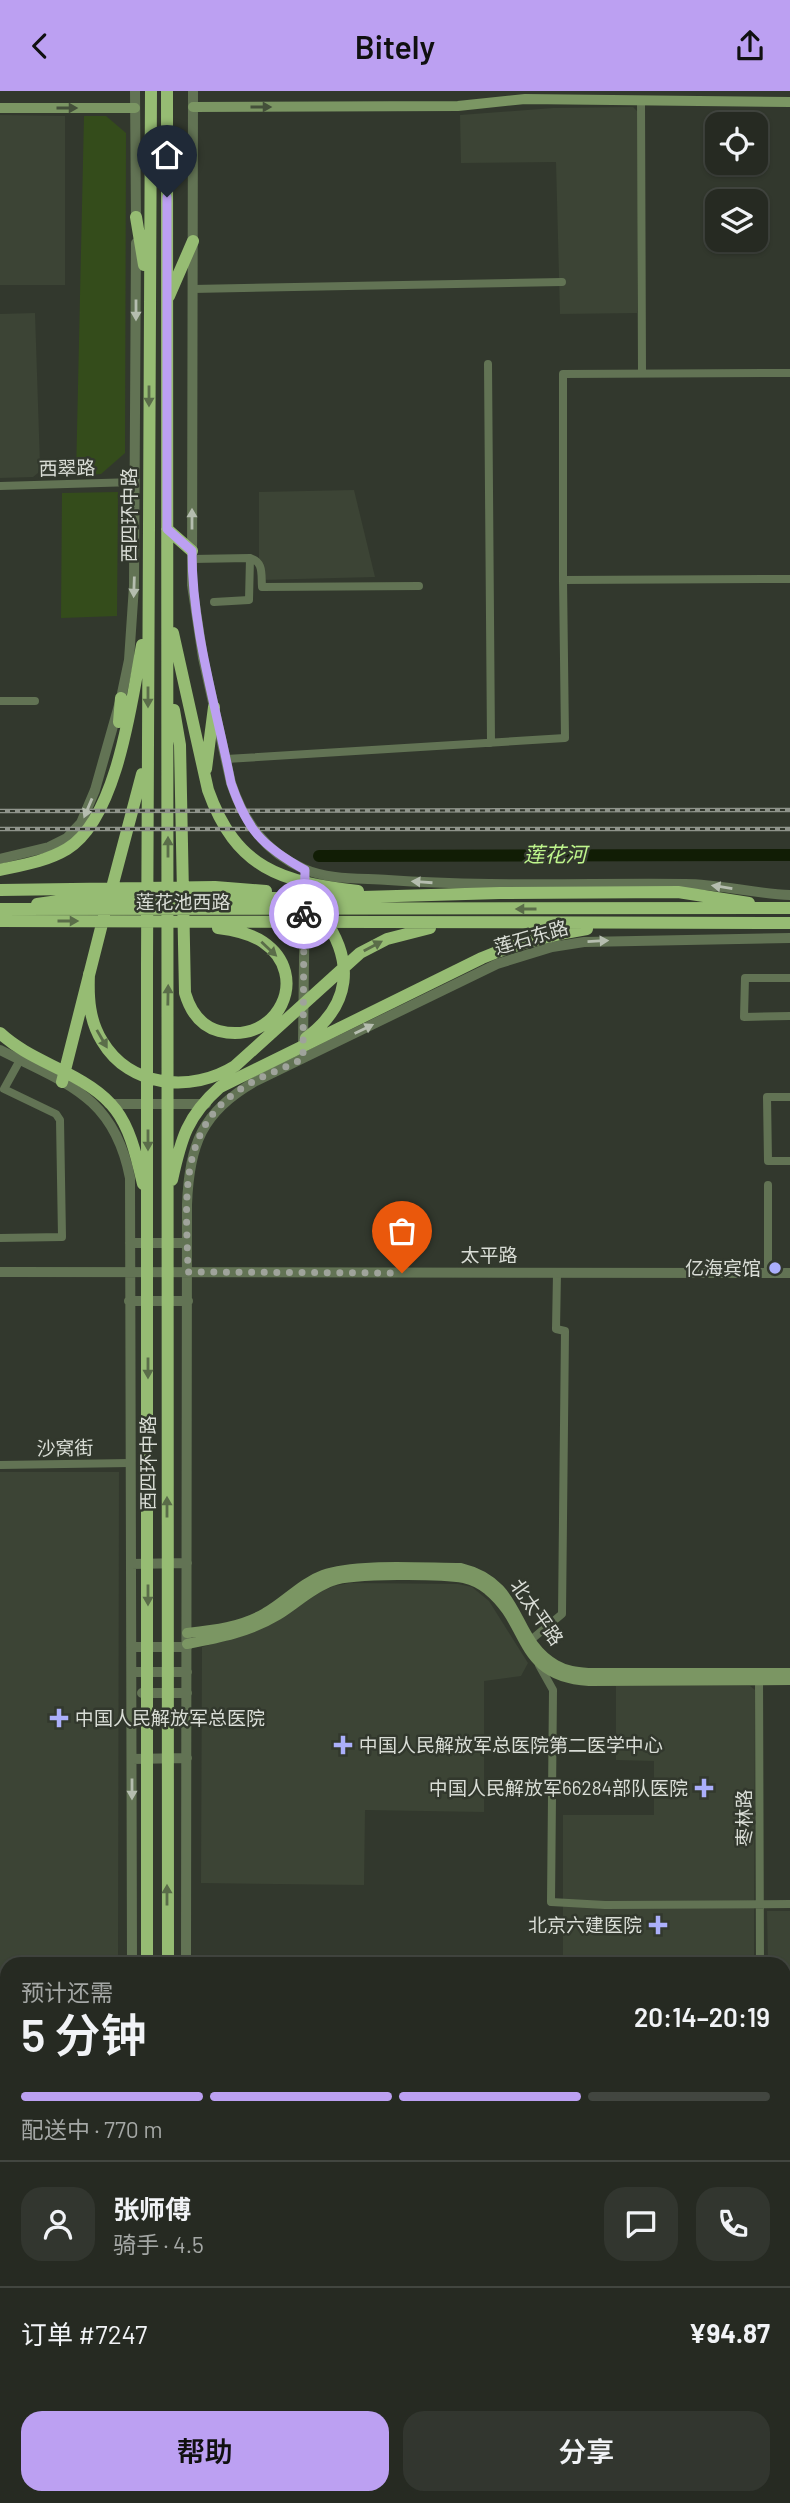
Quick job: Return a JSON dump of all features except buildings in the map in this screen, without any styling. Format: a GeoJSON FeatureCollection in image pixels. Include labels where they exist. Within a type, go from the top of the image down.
{"type":"FeatureCollection","features":[{"type":"Feature","properties":{"kind":"highway","name":"西四环中路"},"geometry":{"type":"LineString","coordinates":[[147,1957],[150,91]]}},
{"type":"Feature","properties":{"kind":"highway","name":"西四环中路"},"geometry":{"type":"LineString","coordinates":[[167,91],[168,1957]]}},
{"type":"Feature","properties":{"kind":"highway"},"geometry":{"type":"LineString","coordinates":[[136,217],[149,303]]}},
{"type":"Feature","properties":{"kind":"highway"},"geometry":{"type":"LineString","coordinates":[[166,303],[192,241]]}},
{"type":"Feature","properties":{"kind":"highway"},"geometry":{"type":"LineString","coordinates":[[167,529],[192,555]]}},
{"type":"Feature","properties":{"kind":"highway"},"geometry":{"type":"LineString","coordinates":[[0,870],[35,862],[69,848],[83,837],[103,807],[114,776],[135,685],[148,610]]}},
{"type":"Feature","properties":{"kind":"highway"},"geometry":{"type":"LineString","coordinates":[[167,610],[208,790],[227,833],[245,852],[274,873],[325,893]]}},
{"type":"Feature","properties":{"kind":"highway"},"geometry":{"type":"LineString","coordinates":[[168,668],[180,745],[183,963],[188,1003],[201,1021],[214,1029],[232,1034],[262,1027],[274,1017],[284,1001],[286,983],[283,967],[276,954],[264,942],[243,932],[183,922]]}},
{"type":"Feature","properties":{"kind":"highway"},"geometry":{"type":"LineString","coordinates":[[114,776],[121,698]]}},
{"type":"Feature","properties":{"kind":"highway"},"geometry":{"type":"LineString","coordinates":[[208,790],[206,763],[214,707]]}},
{"type":"Feature","properties":{"kind":"highway"},"geometry":{"type":"LineString","coordinates":[[62,1082],[148,746]]}},
{"type":"Feature","properties":{"kind":"highway"},"geometry":{"type":"LineString","coordinates":[[0,890],[248,888],[271,891],[308,905],[323,917],[338,942],[344,982],[340,997],[330,1015],[317,1029],[283,1054]]}},
{"type":"Feature","properties":{"kind":"highway"},"geometry":{"type":"LineString","coordinates":[[0,922],[30,905],[50,900],[325,893],[400,896],[678,892],[774,908]]}},
{"type":"Feature","properties":{"kind":"highway","name":"莲石东路"},"geometry":{"type":"LineString","coordinates":[[366,915],[790,908]]}},
{"type":"Feature","properties":{"kind":"highway","name":"莲花池西路"},"geometry":{"type":"LineString","coordinates":[[0,909],[366,915]]}},
{"type":"Feature","properties":{"kind":"highway","name":"莲花池西路"},"geometry":{"type":"LineString","coordinates":[[0,922],[183,922],[366,915]]}},
{"type":"Feature","properties":{"kind":"highway","name":"莲石东路"},"geometry":{"type":"LineString","coordinates":[[366,915],[460,922],[790,923]]}},
{"type":"Feature","properties":{"kind":"highway"},"geometry":{"type":"LineString","coordinates":[[89,974],[90,1010],[102,1042],[113,1056],[142,1076],[174,1083],[206,1080],[221,1075],[249,1054],[349,961],[379,942],[414,930],[460,922]]}},
{"type":"Feature","properties":{"kind":"highway"},"geometry":{"type":"LineString","coordinates":[[167,1204],[181,1142],[190,1119],[202,1103],[229,1082],[513,945],[548,935],[622,923]]}},
{"type":"Feature","properties":{"kind":"highway"},"geometry":{"type":"LineString","coordinates":[[0,1033],[16,1046]]}},
{"type":"Feature","properties":{"kind":"highway"},"geometry":{"type":"LineString","coordinates":[[0,1038],[89,1084],[115,1109],[133,1140],[148,1205]]}},
{"type":"Feature","properties":{"kind":"main road"},"geometry":{"type":"LineString","coordinates":[[193,107],[458,106],[525,99],[790,102]]}},
{"type":"Feature","properties":{"kind":"main road"},"geometry":{"type":"LineString","coordinates":[[0,108],[135,108]]}},
{"type":"Feature","properties":{"kind":"main road","name":"北太平路"},"geometry":{"type":"LineString","coordinates":[[187,1641],[212,1630],[250,1620],[313,1580],[343,1570],[461,1568],[478,1573],[499,1588],[509,1600],[536,1659],[550,1672],[577,1680],[759,1677],[790,1673]]}},
{"type":"Feature","properties":{"kind":"main road","name":"北太平路"},"geometry":{"type":"LineString","coordinates":[[528,1642],[554,1664],[573,1671],[790,1680]]}},
{"type":"Feature","properties":{"kind":"street","name":"西四环中路"},"geometry":{"type":"LineString","coordinates":[[0,859],[59,843],[81,823],[94,790],[121,698],[129,660],[135,482],[135,91]]}},
{"type":"Feature","properties":{"kind":"street"},"geometry":{"type":"LineString","coordinates":[[193,91],[192,555],[197,629],[238,803],[252,829],[266,846],[305,870],[333,876],[452,885],[687,884],[790,895]]}},
{"type":"Feature","properties":{"kind":"street"},"geometry":{"type":"LineString","coordinates":[[641,101],[642,373]]}},
{"type":"Feature","properties":{"kind":"street"},"geometry":{"type":"LineString","coordinates":[[192,289],[562,282]]}},
{"type":"Feature","properties":{"kind":"street"},"geometry":{"type":"LineString","coordinates":[[488,364],[491,743]]}},
{"type":"Feature","properties":{"kind":"street"},"geometry":{"type":"LineString","coordinates":[[226,759],[565,738],[563,374],[790,373]]}},
{"type":"Feature","properties":{"kind":"street","name":"西翠路"},"geometry":{"type":"LineString","coordinates":[[0,486],[135,482]]}},
{"type":"Feature","properties":{"kind":"street"},"geometry":{"type":"LineString","coordinates":[[192,555],[257,560],[261,565],[262,587],[419,586]]}},
{"type":"Feature","properties":{"kind":"street"},"geometry":{"type":"LineString","coordinates":[[214,602],[249,600],[250,558]]}},
{"type":"Feature","properties":{"kind":"street"},"geometry":{"type":"LineString","coordinates":[[563,580],[790,579]]}},
{"type":"Feature","properties":{"kind":"street"},"geometry":{"type":"LineString","coordinates":[[0,701],[35,701]]}},
{"type":"Feature","properties":{"kind":"street"},"geometry":{"type":"LineString","coordinates":[[303,1059],[305,870]]}},
{"type":"Feature","properties":{"kind":"street","name":"莲石东路"},"geometry":{"type":"LineString","coordinates":[[303,1059],[497,964],[552,947],[603,941],[790,938]]}},
{"type":"Feature","properties":{"kind":"street"},"geometry":{"type":"LineString","coordinates":[[790,978],[745,978],[744,1017],[790,1016]]}},
{"type":"Feature","properties":{"kind":"street","name":"西四环中路"},"geometry":{"type":"LineString","coordinates":[[0,1050],[62,1082],[94,1104],[114,1128],[125,1154],[130,1178],[132,1957]]}},
{"type":"Feature","properties":{"kind":"street","name":"西四环中路"},"geometry":{"type":"LineString","coordinates":[[186,1957],[188,1173],[195,1141],[221,1104],[256,1081],[303,1059]]}},
{"type":"Feature","properties":{"kind":"street"},"geometry":{"type":"LineString","coordinates":[[0,1238],[62,1237],[60,1120],[56,1114],[2,1088],[20,1060]]}},
{"type":"Feature","properties":{"kind":"street"},"geometry":{"type":"LineString","coordinates":[[790,1097],[767,1097],[768,1161],[790,1161]]}},
{"type":"Feature","properties":{"kind":"street"},"geometry":{"type":"LineString","coordinates":[[94,1104],[221,1104]]}},
{"type":"Feature","properties":{"kind":"street"},"geometry":{"type":"LineString","coordinates":[[768,1185],[768,1273]]}},
{"type":"Feature","properties":{"kind":"street"},"geometry":{"type":"LineString","coordinates":[[130,1243],[187,1243]]}},
{"type":"Feature","properties":{"kind":"street"},"geometry":{"type":"LineString","coordinates":[[0,1272],[129,1272]]}},
{"type":"Feature","properties":{"kind":"street","name":"太平路"},"geometry":{"type":"LineString","coordinates":[[129,1272],[790,1273]]}},
{"type":"Feature","properties":{"kind":"street"},"geometry":{"type":"LineString","coordinates":[[528,1642],[562,1614],[565,1331],[556,1329],[557,1273]]}},
{"type":"Feature","properties":{"kind":"street"},"geometry":{"type":"LineString","coordinates":[[129,1301],[188,1301]]}},
{"type":"Feature","properties":{"kind":"street","name":"沙窝街"},"geometry":{"type":"LineString","coordinates":[[0,1465],[130,1463]]}},
{"type":"Feature","properties":{"kind":"street"},"geometry":{"type":"LineString","coordinates":[[131,1565],[187,1563]]}},
{"type":"Feature","properties":{"kind":"street"},"geometry":{"type":"LineString","coordinates":[[132,1647],[187,1641]]}},
{"type":"Feature","properties":{"kind":"street"},"geometry":{"type":"LineString","coordinates":[[536,1659],[553,1690],[551,1902],[605,1905],[790,1904]]}},
{"type":"Feature","properties":{"kind":"street"},"geometry":{"type":"LineString","coordinates":[[132,1672],[187,1672]]}},
{"type":"Feature","properties":{"kind":"street","name":"枣林路"},"geometry":{"type":"LineString","coordinates":[[759,1677],[760,1957]]}},
{"type":"Feature","properties":{"kind":"street"},"geometry":{"type":"LineString","coordinates":[[132,1693],[187,1693]]}},
{"type":"Feature","properties":{"kind":"street"},"geometry":{"type":"LineString","coordinates":[[132,1759],[187,1758]]}},
{"type":"Feature","properties":{"kind":"shaded area"},"geometry":{"type":"Polygon","coordinates":[[[633,107],[639,113],[637,313],[560,314],[556,162],[461,163],[460,115],[553,108],[633,107]]]}},
{"type":"Feature","properties":{"kind":"shaded area"},"geometry":{"type":"Polygon","coordinates":[[[0,115],[65,116],[65,285],[0,285],[0,115]]]}},
{"type":"Feature","properties":{"kind":"shaded area"},"geometry":{"type":"Polygon","coordinates":[[[35,313],[40,465],[38,473],[33,477],[0,478],[0,314],[35,313]]]}},
{"type":"Feature","properties":{"kind":"shaded area"},"geometry":{"type":"Polygon","coordinates":[[[354,490],[375,577],[259,580],[259,492],[354,490]]]}},
{"type":"Feature","properties":{"kind":"shaded area","name":"中国人民解放军总医院"},"geometry":{"type":"Polygon","coordinates":[[[0,1472],[119,1472],[118,1957],[0,1957],[0,1472]]]}},
{"type":"Feature","properties":{"kind":"shaded area","name":"中国人民解放军总医院第二医学中心"},"geometry":{"type":"Polygon","coordinates":[[[350,1583],[458,1584],[472,1587],[489,1601],[528,1663],[521,1676],[484,1681],[484,1812],[365,1810],[364,1885],[201,1883],[202,1647],[239,1637],[282,1617],[322,1591],[350,1583]]]}},
{"type":"Feature","properties":{"kind":"shaded area","name":"中国人民解放军66284部队医院"},"geometry":{"type":"Polygon","coordinates":[[[616,1686],[750,1686],[755,1690],[754,1957],[563,1957],[563,1815],[654,1815],[654,1761],[616,1760],[616,1686]]]}},
{"type":"Feature","properties":{"kind":"shaded area"},"geometry":{"type":"Polygon","coordinates":[[[767,1911],[790,1911],[790,1957],[768,1957],[767,1911]]]}},
{"type":"Feature","properties":{"kind":"green space"},"geometry":{"type":"Polygon","coordinates":[[[84,116],[106,116],[126,133],[125,453],[101,474],[76,476],[84,116]]]}},
{"type":"Feature","properties":{"kind":"green space"},"geometry":{"type":"Polygon","coordinates":[[[118,492],[117,616],[61,618],[62,493],[118,492]]]}},
{"type":"Feature","properties":{"kind":"waterway","name":"莲花河"},"geometry":{"type":"LineString","coordinates":[[319,856],[790,855]]}},
{"type":"Feature","properties":{"kind":"railway"},"geometry":{"type":"LineString","coordinates":[[0,811],[790,810]]}},
{"type":"Feature","properties":{"kind":"railway"},"geometry":{"type":"LineString","coordinates":[[0,829],[790,829]]}},
{"type":"Feature","properties":{"kind":"way so far"},"geometry":{"type":"LineString","coordinates":[[304,914],[303,1059],[236,1092],[221,1104],[195,1141],[188,1173],[188,1272],[402,1273]]}},
{"type":"Feature","properties":{"kind":"place","name":"亿海宾馆"},"geometry":{"type":"Point","coordinates":[775,1268]}},
{"type":"Feature","properties":{"kind":"place","name":"中国人民解放军总医院"},"geometry":{"type":"Point","coordinates":[59,1718]}},
{"type":"Feature","properties":{"kind":"place","name":"中国人民解放军总医院第二医学中心"},"geometry":{"type":"Point","coordinates":[343,1745]}},
{"type":"Feature","properties":{"kind":"place","name":"中国人民解放军66284部队医院"},"geometry":{"type":"Point","coordinates":[704,1788]}},
{"type":"Feature","properties":{"kind":"place","name":"北京六建医院"},"geometry":{"type":"Point","coordinates":[658,1925]}},
{"type":"Feature","properties":{"kind":"route"},"geometry":{"type":"LineString","coordinates":[[167,197],[167,529],[192,551],[192,585],[197,629],[231,783],[238,803],[252,829],[266,846],[305,870],[304,914]]}}]}
